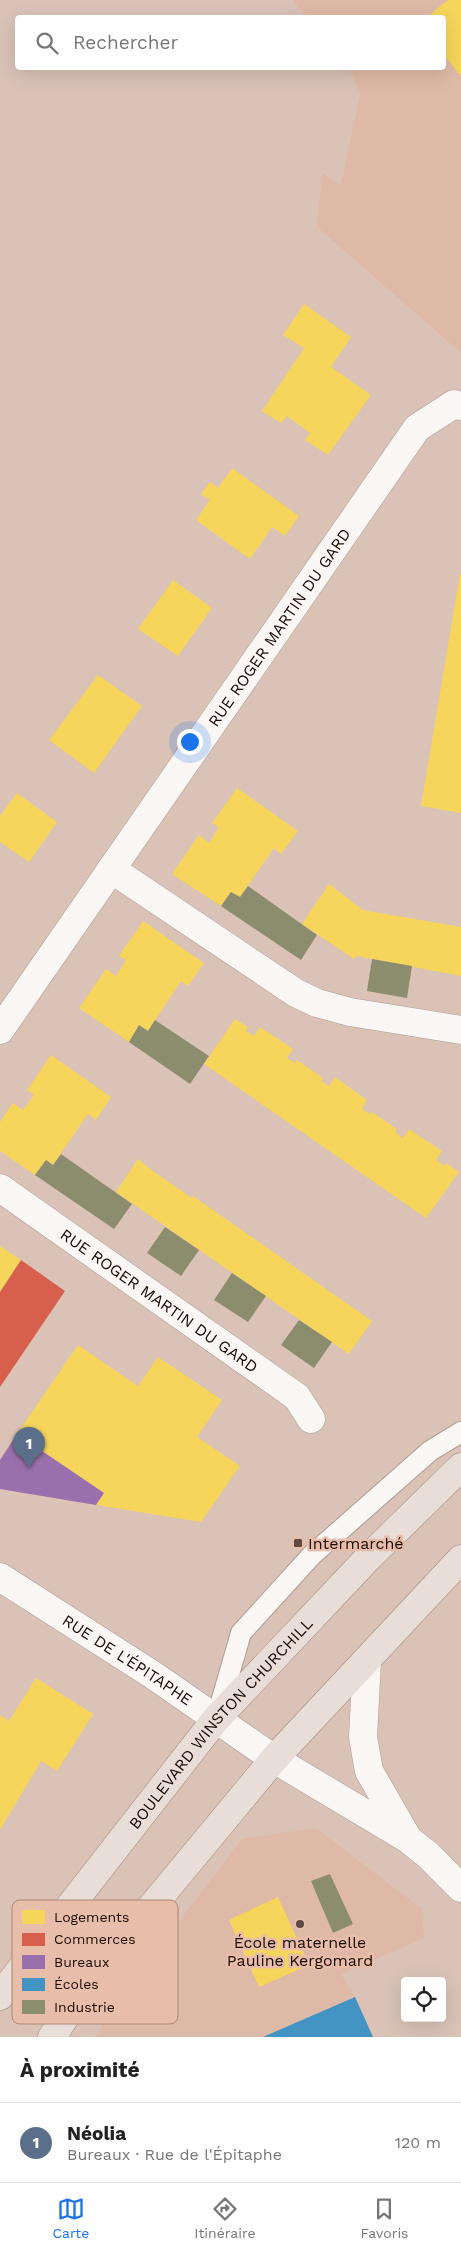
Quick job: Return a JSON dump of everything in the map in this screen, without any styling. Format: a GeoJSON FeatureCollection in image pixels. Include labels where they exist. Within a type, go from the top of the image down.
{"type":"FeatureCollection","features":[{"type":"Feature","properties":{"kind":"main road","name":"BOULEVARD WINSTON CHURCHILL"},"geometry":{"type":"LineString","coordinates":[[75,1900],[216,1719],[368,1558],[461,1467]]}},
{"type":"Feature","properties":{"kind":"main road"},"geometry":{"type":"LineString","coordinates":[[158,1900],[274,1760],[461,1559]]}},
{"type":"Feature","properties":{"kind":"main road","name":"BOULEVARD WINSTON CHURCHILL"},"geometry":{"type":"LineString","coordinates":[[0,1996],[12,1981]]}},
{"type":"Feature","properties":{"kind":"main road"},"geometry":{"type":"LineString","coordinates":[[52,2037],[60,2024]]}},
{"type":"Feature","properties":{"kind":"street","name":"RUE ROGER MARTIN DU GARD"},"geometry":{"type":"LineString","coordinates":[[0,1030],[417,428],[454,404],[461,406]]}},
{"type":"Feature","properties":{"kind":"street"},"geometry":{"type":"LineString","coordinates":[[111,868],[296,993],[317,1003],[350,1012],[461,1030]]}},
{"type":"Feature","properties":{"kind":"street","name":"RUE ROGER MARTIN DU GARD"},"geometry":{"type":"LineString","coordinates":[[0,1188],[297,1397],[311,1419]]}},
{"type":"Feature","properties":{"kind":"street","name":"RUE DE L'ÉPITAPHE"},"geometry":{"type":"LineString","coordinates":[[0,1576],[153,1675],[274,1760],[408,1838],[461,1888]]}},
{"type":"Feature","properties":{"kind":"street","name":"RUE DE L'ÉPITAPHE"},"geometry":{"type":"LineString","coordinates":[[367,1662],[363,1736],[369,1771],[408,1838]]}},
{"type":"Feature","properties":{"kind":"lane"},"geometry":{"type":"LineString","coordinates":[[216,1719],[241,1633],[312,1555],[430,1451],[461,1432]]}},
{"type":"Feature","properties":{"kind":"shaded area"},"geometry":{"type":"Polygon","coordinates":[[[293,0],[461,0],[461,353],[317,227],[322,173],[341,185],[360,95],[350,70],[446,70],[446,15],[304,15],[293,0]]]}},
{"type":"Feature","properties":{"kind":"shaded area","name":"École maternelle Pauline Kergomard"},"geometry":{"type":"Polygon","coordinates":[[[316,1828],[422,1909],[424,1938],[341,1974],[355,1997],[373,2037],[95,2037],[104,2024],[178,2024],[178,1922],[242,1839],[316,1828]]]}},
{"type":"Feature","properties":{"kind":"building: Logements"},"geometry":{"type":"Polygon","coordinates":[[[448,0],[461,0],[461,76],[446,57],[446,15],[430,15],[448,0]]]}},
{"type":"Feature","properties":{"kind":"building: Logements"},"geometry":{"type":"Polygon","coordinates":[[[304,304],[351,337],[331,367],[371,395],[328,455],[305,440],[310,433],[287,416],[281,423],[262,411],[304,348],[283,335],[304,304]]]}},
{"type":"Feature","properties":{"kind":"building: Logements"},"geometry":{"type":"Polygon","coordinates":[[[232,468],[299,516],[285,536],[272,527],[250,559],[196,520],[210,500],[201,494],[210,482],[218,488],[232,468]]]}},
{"type":"Feature","properties":{"kind":"building: Logements"},"geometry":{"type":"Polygon","coordinates":[[[461,574],[461,813],[421,806],[461,574]]]}},
{"type":"Feature","properties":{"kind":"building: Logements"},"geometry":{"type":"Polygon","coordinates":[[[173,580],[212,608],[178,656],[138,629],[173,580]]]}},
{"type":"Feature","properties":{"kind":"building: Logements"},"geometry":{"type":"Polygon","coordinates":[[[98,675],[142,706],[94,773],[49,740],[98,675]]]}},
{"type":"Feature","properties":{"kind":"building: Logements"},"geometry":{"type":"Polygon","coordinates":[[[237,788],[298,831],[281,854],[274,848],[240,897],[231,892],[221,906],[172,874],[199,835],[209,843],[219,827],[212,823],[237,788]]]}},
{"type":"Feature","properties":{"kind":"building: Logements"},"geometry":{"type":"Polygon","coordinates":[[[17,793],[57,822],[29,862],[0,842],[0,816],[17,793]]]}},
{"type":"Feature","properties":{"kind":"building: Logements"},"geometry":{"type":"Polygon","coordinates":[[[329,884],[363,910],[461,927],[461,976],[356,956],[354,959],[302,924],[329,884]]]}},
{"type":"Feature","properties":{"kind":"building: Logements"},"geometry":{"type":"Polygon","coordinates":[[[143,921],[204,963],[188,986],[181,981],[148,1031],[139,1025],[129,1042],[79,1008],[106,969],[116,976],[126,960],[119,956],[143,921]]]}},
{"type":"Feature","properties":{"kind":"building: Logements"},"geometry":{"type":"Polygon","coordinates":[[[235,1019],[248,1027],[246,1031],[254,1036],[260,1027],[293,1049],[287,1058],[295,1063],[297,1060],[323,1078],[321,1081],[329,1086],[335,1077],[367,1100],[362,1109],[370,1114],[372,1112],[397,1129],[395,1132],[403,1138],[409,1129],[442,1151],[436,1160],[444,1166],[446,1163],[459,1172],[426,1218],[204,1064],[235,1019]]]}},
{"type":"Feature","properties":{"kind":"building: Logements"},"geometry":{"type":"Polygon","coordinates":[[[51,1055],[111,1097],[96,1120],[88,1114],[53,1165],[46,1160],[35,1175],[0,1151],[0,1122],[13,1103],[23,1110],[34,1095],[27,1090],[51,1055]]]}},
{"type":"Feature","properties":{"kind":"building: Logements"},"geometry":{"type":"Polygon","coordinates":[[[138,1159],[372,1321],[349,1354],[116,1192],[138,1159]]]}},
{"type":"Feature","properties":{"kind":"building: Logements"},"geometry":{"type":"Polygon","coordinates":[[[0,1246],[21,1260],[0,1292],[0,1246]]]}},
{"type":"Feature","properties":{"kind":"building: Logements"},"geometry":{"type":"Polygon","coordinates":[[[78,1345],[138,1386],[158,1357],[222,1400],[197,1437],[240,1466],[201,1522],[96,1505],[104,1493],[17,1434],[78,1345]]]}},
{"type":"Feature","properties":{"kind":"building: Logements"},"geometry":{"type":"Polygon","coordinates":[[[36,1678],[93,1714],[57,1771],[41,1761],[0,1830],[0,1715],[9,1721],[36,1678]]]}},
{"type":"Feature","properties":{"kind":"building: Logements"},"geometry":{"type":"Polygon","coordinates":[[[278,1897],[309,1965],[259,1987],[229,1920],[278,1897]]]}},
{"type":"Feature","properties":{"kind":"building: Commerces"},"geometry":{"type":"Polygon","coordinates":[[[21,1260],[65,1291],[0,1387],[0,1292],[21,1260]]]}},
{"type":"Feature","properties":{"kind":"building: Bureaux"},"geometry":{"type":"Polygon","coordinates":[[[17,1434],[104,1493],[96,1505],[0,1489],[0,1460],[17,1434]]]}},
{"type":"Feature","properties":{"kind":"building: Écoles"},"geometry":{"type":"Polygon","coordinates":[[[355,1997],[373,2037],[263,2037],[355,1997]]]}},
{"type":"Feature","properties":{"kind":"building: Industrie"},"geometry":{"type":"Polygon","coordinates":[[[248,886],[317,935],[301,960],[221,906],[231,892],[240,897],[248,886]]]}},
{"type":"Feature","properties":{"kind":"building: Industrie"},"geometry":{"type":"Polygon","coordinates":[[[372,959],[412,966],[407,998],[367,991],[372,959]]]}},
{"type":"Feature","properties":{"kind":"building: Industrie"},"geometry":{"type":"Polygon","coordinates":[[[155,1020],[209,1056],[190,1084],[129,1042],[139,1025],[148,1031],[155,1020]]]}},
{"type":"Feature","properties":{"kind":"building: Industrie"},"geometry":{"type":"Polygon","coordinates":[[[61,1154],[132,1204],[114,1229],[35,1175],[46,1160],[53,1165],[61,1154]]]}},
{"type":"Feature","properties":{"kind":"building: Industrie"},"geometry":{"type":"Polygon","coordinates":[[[165,1227],[199,1250],[181,1276],[147,1253],[165,1227]]]}},
{"type":"Feature","properties":{"kind":"building: Industrie"},"geometry":{"type":"Polygon","coordinates":[[[232,1273],[266,1296],[248,1322],[214,1300],[232,1273]]]}},
{"type":"Feature","properties":{"kind":"building: Industrie"},"geometry":{"type":"Polygon","coordinates":[[[299,1320],[332,1342],[314,1368],[281,1345],[299,1320]]]}},
{"type":"Feature","properties":{"kind":"building: Industrie"},"geometry":{"type":"Polygon","coordinates":[[[330,1874],[353,1924],[333,1933],[311,1881],[330,1874]]]}},
{"type":"Feature","properties":{"kind":"place","name":"Néolia"},"geometry":{"type":"Point","coordinates":[29,1468]}},
{"type":"Feature","properties":{"kind":"place","name":"Intermarché"},"geometry":{"type":"Point","coordinates":[298,1543]}},
{"type":"Feature","properties":{"kind":"place","name":"École maternelle Pauline Kergomard"},"geometry":{"type":"Point","coordinates":[300,1924]}}]}
